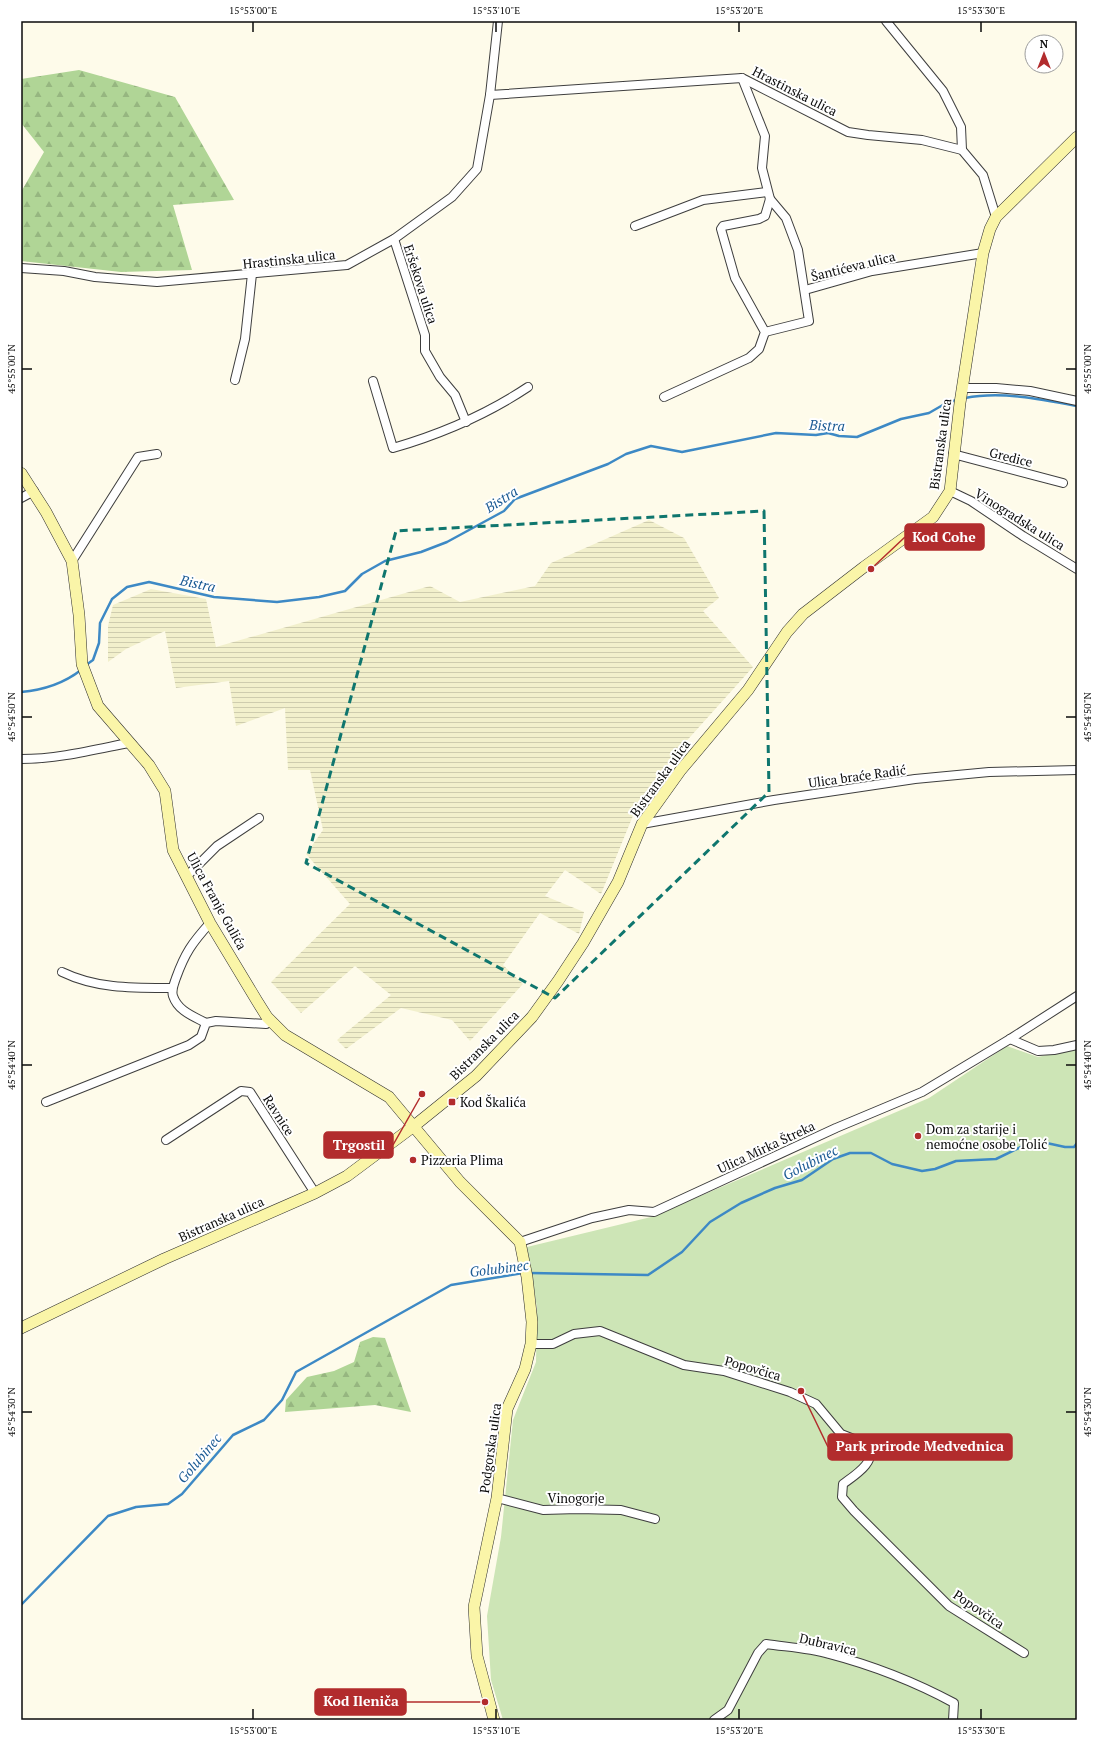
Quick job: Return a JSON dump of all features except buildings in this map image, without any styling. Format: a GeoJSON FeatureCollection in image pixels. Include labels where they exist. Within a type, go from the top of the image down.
{"type":"FeatureCollection","features":[{"type":"Feature","properties":{"kind":"main road","name":"Bistranska ulica"},"geometry":{"type":"LineString","coordinates":[[21,1328],[164,1259],[314,1193],[347,1176],[414,1126],[476,1076],[532,1017],[575,955],[618,882],[642,824],[680,771],[748,690],[787,632],[803,614],[933,517],[944,503],[950,491],[953,454],[983,253],[990,230],[996,217],[1077,137]]}},
{"type":"Feature","properties":{"kind":"main road","name":"Ulica Franje Gulića"},"geometry":{"type":"LineString","coordinates":[[21,473],[34,491],[72,561],[79,615],[82,664],[86,680],[98,706],[128,743],[149,765],[165,791],[173,850],[210,923],[267,1017],[285,1035],[388,1097],[414,1126]]}},
{"type":"Feature","properties":{"kind":"main road"},"geometry":{"type":"LineString","coordinates":[[414,1126],[460,1182],[520,1242]]}},
{"type":"Feature","properties":{"kind":"main road","name":"Podgorska ulica"},"geometry":{"type":"LineString","coordinates":[[494,1720],[477,1656],[474,1607],[497,1498],[507,1409],[524,1369],[531,1344],[532,1322],[526,1273],[520,1242]]}},
{"type":"Feature","properties":{"kind":"street","name":"Hrastinska ulica"},"geometry":{"type":"LineString","coordinates":[[21,268],[64,271],[95,277],[158,282],[347,265],[394,239],[452,197],[477,169],[490,95],[492,60],[498,21]]}},
{"type":"Feature","properties":{"kind":"street"},"geometry":{"type":"LineString","coordinates":[[886,21],[943,91],[961,127],[962,150],[983,175],[996,217]]}},
{"type":"Feature","properties":{"kind":"street","name":"Hrastinska ulica"},"geometry":{"type":"LineString","coordinates":[[490,95],[742,78],[848,132],[922,140],[962,150]]}},
{"type":"Feature","properties":{"kind":"street"},"geometry":{"type":"LineString","coordinates":[[742,78],[750,103],[765,136],[762,168],[768,195],[765,216],[759,219],[723,226],[721,230],[736,278],[765,332]]}},
{"type":"Feature","properties":{"kind":"street"},"geometry":{"type":"LineString","coordinates":[[635,226],[703,200],[768,195]]}},
{"type":"Feature","properties":{"kind":"street","name":"Šantićeva ulica"},"geometry":{"type":"LineString","coordinates":[[768,195],[786,218],[798,250],[805,290],[872,271],[983,253]]}},
{"type":"Feature","properties":{"kind":"street","name":"Eršekova ulica"},"geometry":{"type":"LineString","coordinates":[[394,239],[425,335],[425,351],[440,377],[455,396],[466,422]]}},
{"type":"Feature","properties":{"kind":"street"},"geometry":{"type":"LineString","coordinates":[[235,380],[245,339],[252,274]]}},
{"type":"Feature","properties":{"kind":"street"},"geometry":{"type":"LineString","coordinates":[[765,332],[810,320],[805,290]]}},
{"type":"Feature","properties":{"kind":"street"},"geometry":{"type":"LineString","coordinates":[[664,397],[749,358],[758,349],[765,332]]}},
{"type":"Feature","properties":{"kind":"street"},"geometry":{"type":"LineString","coordinates":[[373,382],[393,448],[418,441],[466,422],[503,404],[528,387]]}},
{"type":"Feature","properties":{"kind":"street"},"geometry":{"type":"LineString","coordinates":[[962,395],[996,388],[1030,391],[1077,401]]}},
{"type":"Feature","properties":{"kind":"street"},"geometry":{"type":"LineString","coordinates":[[72,561],[138,457],[157,454]]}},
{"type":"Feature","properties":{"kind":"street","name":"Gredice"},"geometry":{"type":"LineString","coordinates":[[953,454],[1063,482]]}},
{"type":"Feature","properties":{"kind":"street"},"geometry":{"type":"LineString","coordinates":[[21,498],[34,491]]}},
{"type":"Feature","properties":{"kind":"street","name":"Vinogradska ulica"},"geometry":{"type":"LineString","coordinates":[[950,491],[971,501],[1023,536],[1077,569]]}},
{"type":"Feature","properties":{"kind":"street"},"geometry":{"type":"LineString","coordinates":[[21,759],[36,759],[87,752],[128,743]]}},
{"type":"Feature","properties":{"kind":"street","name":"Ulica braće Radić"},"geometry":{"type":"LineString","coordinates":[[642,824],[774,800],[915,779],[989,772],[1077,770]]}},
{"type":"Feature","properties":{"kind":"street"},"geometry":{"type":"LineString","coordinates":[[186,877],[217,846],[259,818]]}},
{"type":"Feature","properties":{"kind":"street"},"geometry":{"type":"LineString","coordinates":[[210,923],[193,942],[184,955],[172,988],[172,995],[183,1011],[206,1023],[228,1021],[266,1024],[267,1017]]}},
{"type":"Feature","properties":{"kind":"street"},"geometry":{"type":"LineString","coordinates":[[62,972],[93,984],[126,988],[172,988]]}},
{"type":"Feature","properties":{"kind":"street","name":"Ulica Mirka Štreka"},"geometry":{"type":"LineString","coordinates":[[520,1242],[600,1216],[629,1210],[654,1212],[836,1128],[922,1092],[1010,1039],[1077,996]]}},
{"type":"Feature","properties":{"kind":"street"},"geometry":{"type":"LineString","coordinates":[[46,1102],[189,1045],[201,1037],[206,1023]]}},
{"type":"Feature","properties":{"kind":"street"},"geometry":{"type":"LineString","coordinates":[[1010,1039],[1038,1051],[1054,1050],[1077,1045]]}},
{"type":"Feature","properties":{"kind":"street","name":"Ravnice"},"geometry":{"type":"LineString","coordinates":[[166,1140],[241,1091],[250,1092],[314,1193]]}},
{"type":"Feature","properties":{"kind":"street","name":"Popovčica"},"geometry":{"type":"LineString","coordinates":[[531,1344],[553,1344],[574,1334],[600,1331],[684,1365],[724,1371],[790,1392],[816,1404],[841,1434],[869,1445],[872,1451],[870,1460],[843,1484],[842,1497],[949,1606],[1024,1653]]}},
{"type":"Feature","properties":{"kind":"street","name":"Vinogorje"},"geometry":{"type":"LineString","coordinates":[[497,1498],[543,1510],[621,1510],[655,1519]]}},
{"type":"Feature","properties":{"kind":"street","name":"Dubravica"},"geometry":{"type":"LineString","coordinates":[[714,1720],[728,1710],[758,1652],[766,1644],[828,1653],[874,1668],[916,1685],[954,1703],[953,1720]]}},
{"type":"Feature","properties":{"kind":"highlighted area"},"geometry":{"type":"Polygon","coordinates":[[[764,511],[769,792],[555,998],[306,863],[396,531],[764,511]]]}},
{"type":"Feature","properties":{"kind":"shaded area"},"geometry":{"type":"Polygon","coordinates":[[[649,520],[684,538],[719,598],[703,611],[753,667],[682,746],[639,801],[601,894],[565,870],[545,896],[584,912],[579,934],[540,913],[503,965],[523,984],[470,1041],[452,1020],[401,1008],[346,1049],[337,1040],[391,995],[355,966],[301,1013],[271,982],[350,904],[306,854],[323,830],[310,770],[288,770],[285,708],[236,726],[229,681],[176,688],[165,631],[126,649],[108,662],[108,626],[113,605],[151,589],[206,599],[216,647],[430,586],[460,602],[535,586],[551,563],[649,520]]]}},
{"type":"Feature","properties":{"kind":"green space"},"geometry":{"type":"Polygon","coordinates":[[[79,70],[175,97],[234,200],[173,205],[192,270],[121,272],[21,261],[21,192],[44,152],[21,123],[21,79],[79,70]]]}},
{"type":"Feature","properties":{"kind":"green space"},"geometry":{"type":"Polygon","coordinates":[[[1007,1046],[1038,1057],[1077,1048],[1077,1720],[503,1720],[491,1680],[487,1616],[501,1537],[513,1420],[536,1362],[537,1308],[527,1247],[651,1217],[929,1098],[1007,1046]]]}},
{"type":"Feature","properties":{"kind":"green space"},"geometry":{"type":"Polygon","coordinates":[[[373,1337],[385,1338],[411,1412],[375,1405],[285,1412],[286,1400],[307,1377],[334,1371],[354,1362],[360,1342],[373,1337]]]}},
{"type":"Feature","properties":{"kind":"waterway","name":"Bistra"},"geometry":{"type":"LineString","coordinates":[[965,398],[993,395],[1021,397],[1077,406]]}},
{"type":"Feature","properties":{"kind":"waterway","name":"Bistra"},"geometry":{"type":"LineString","coordinates":[[86,665],[93,660],[99,643],[100,623],[112,599],[127,587],[149,582],[214,597],[277,602],[319,597],[345,591],[362,574],[385,561],[421,552],[447,542],[504,511],[515,499],[608,464],[626,454],[651,446],[682,452],[776,433],[816,435],[828,433],[839,436],[857,437],[901,419],[929,413],[948,402],[958,400]]}},
{"type":"Feature","properties":{"kind":"waterway","name":"Bistra"},"geometry":{"type":"LineString","coordinates":[[21,692],[53,686],[81,670]]}},
{"type":"Feature","properties":{"kind":"waterway","name":"Golubinec"},"geometry":{"type":"LineString","coordinates":[[530,1273],[648,1275],[682,1252],[710,1222],[741,1203],[775,1188],[802,1180],[833,1159],[850,1153],[871,1153],[892,1164],[922,1171],[935,1169],[956,1161],[996,1159],[1025,1145],[1042,1142],[1065,1147],[1074,1147],[1077,1143]]}},
{"type":"Feature","properties":{"kind":"waterway","name":"Golubinec"},"geometry":{"type":"LineString","coordinates":[[21,1605],[108,1516],[136,1507],[168,1504],[182,1494],[233,1435],[264,1420],[282,1400],[296,1372],[451,1285],[523,1273]]}},
{"type":"Feature","properties":{"kind":"place","name":"Kod Cohe"},"geometry":{"type":"Point","coordinates":[871,569]}},
{"type":"Feature","properties":{"kind":"place","name":"Trgostil"},"geometry":{"type":"Point","coordinates":[422,1094]}},
{"type":"Feature","properties":{"kind":"place","name":"Kod Škalića"},"geometry":{"type":"Point","coordinates":[452,1102]}},
{"type":"Feature","properties":{"kind":"place","name":"Dom za starije i nemoćne osobe Tolić"},"geometry":{"type":"Point","coordinates":[918,1136]}},
{"type":"Feature","properties":{"kind":"place","name":"Pizzeria Plima"},"geometry":{"type":"Point","coordinates":[413,1160]}},
{"type":"Feature","properties":{"kind":"place","name":"Park prirode Medvednica"},"geometry":{"type":"Point","coordinates":[801,1391]}},
{"type":"Feature","properties":{"kind":"place","name":"Kod Ileniča"},"geometry":{"type":"Point","coordinates":[485,1702]}}]}
